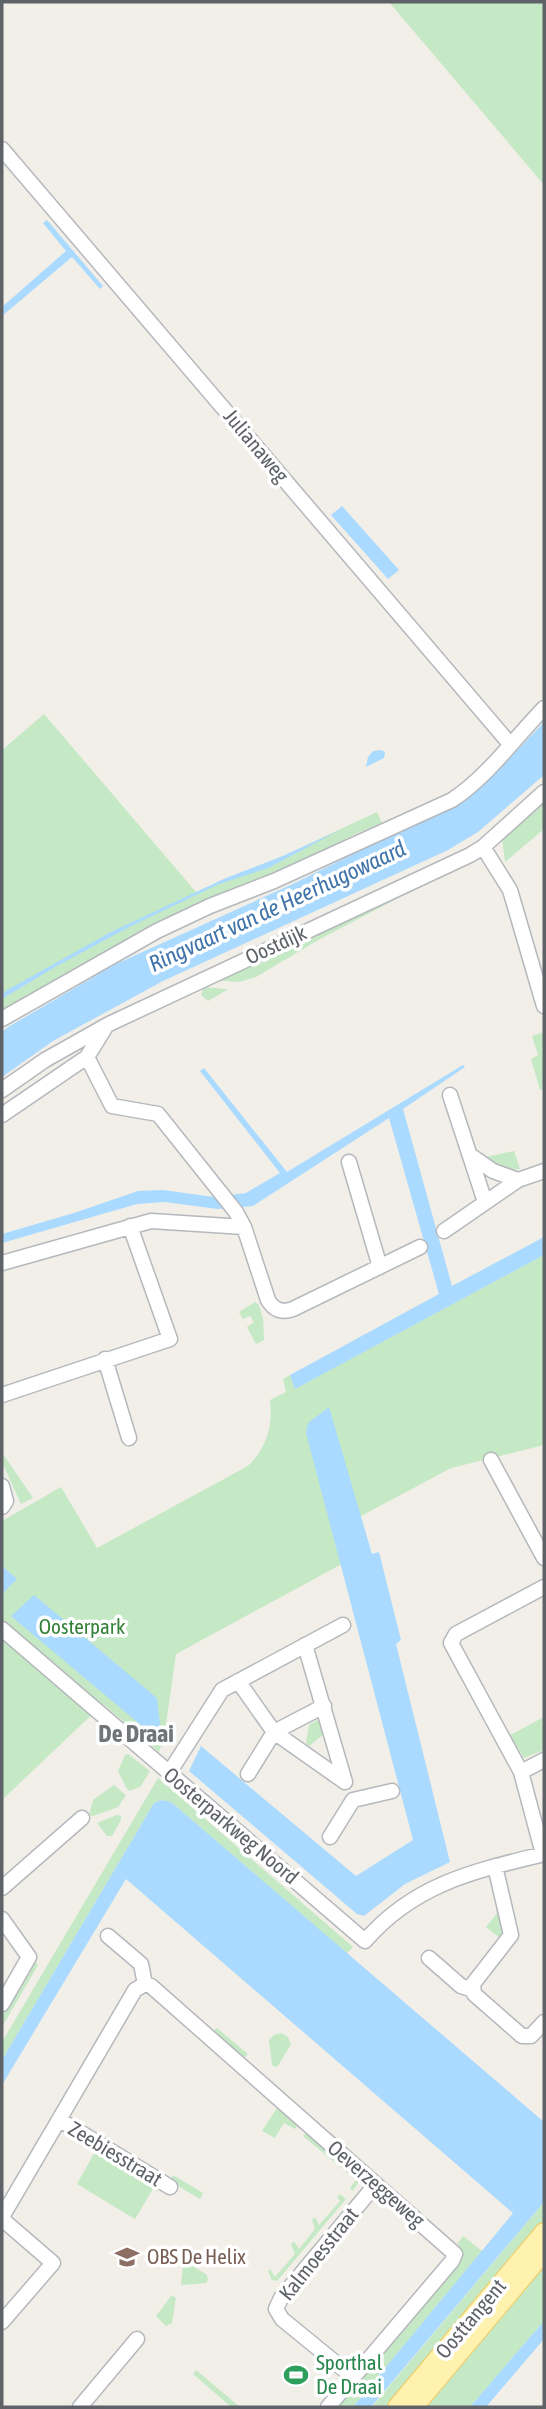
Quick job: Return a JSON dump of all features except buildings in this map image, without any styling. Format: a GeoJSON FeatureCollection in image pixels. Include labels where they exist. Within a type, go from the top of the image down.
{"type":"FeatureCollection","features":[{"type":"Feature","properties":{"kind":"main road","name":"Oosttangent"},"geometry":{"type":"LineString","coordinates":[[397,2407],[544,2232]]}},
{"type":"Feature","properties":{"kind":"main road","name":"Oosttangent"},"geometry":{"type":"LineString","coordinates":[[414,2407],[544,2252]]}},
{"type":"Feature","properties":{"kind":"street","name":"Julianaweg"},"geometry":{"type":"LineString","coordinates":[[2,149],[510,744]]}},
{"type":"Feature","properties":{"kind":"street"},"geometry":{"type":"LineString","coordinates":[[2,1019],[157,931],[452,800],[490,768],[544,708]]}},
{"type":"Feature","properties":{"kind":"street","name":"Oostdijk"},"geometry":{"type":"LineString","coordinates":[[2,1090],[45,1060],[109,1024],[436,872],[484,847],[544,792]]}},
{"type":"Feature","properties":{"kind":"street"},"geometry":{"type":"LineString","coordinates":[[484,847],[510,890],[544,1006]]}},
{"type":"Feature","properties":{"kind":"street"},"geometry":{"type":"LineString","coordinates":[[2,1115],[87,1057],[109,1024]]}},
{"type":"Feature","properties":{"kind":"street"},"geometry":{"type":"LineString","coordinates":[[87,1057],[112,1106],[158,1114],[223,1193],[244,1227],[271,1306],[282,1311],[293,1309],[420,1247]]}},
{"type":"Feature","properties":{"kind":"street"},"geometry":{"type":"LineString","coordinates":[[450,1095],[485,1202]]}},
{"type":"Feature","properties":{"kind":"street"},"geometry":{"type":"LineString","coordinates":[[470,1154],[493,1171],[518,1180]]}},
{"type":"Feature","properties":{"kind":"street"},"geometry":{"type":"LineString","coordinates":[[349,1162],[380,1267]]}},
{"type":"Feature","properties":{"kind":"street"},"geometry":{"type":"LineString","coordinates":[[444,1231],[518,1180],[544,1171]]}},
{"type":"Feature","properties":{"kind":"street"},"geometry":{"type":"LineString","coordinates":[[2,1264],[130,1226],[162,1221],[244,1227]]}},
{"type":"Feature","properties":{"kind":"street"},"geometry":{"type":"LineString","coordinates":[[2,1395],[170,1339],[130,1226]]}},
{"type":"Feature","properties":{"kind":"street"},"geometry":{"type":"LineString","coordinates":[[105,1359],[129,1438]]}},
{"type":"Feature","properties":{"kind":"street"},"geometry":{"type":"LineString","coordinates":[[491,1460],[544,1558]]}},
{"type":"Feature","properties":{"kind":"street"},"geometry":{"type":"LineString","coordinates":[[2,1486],[6,1498],[2,1507]]}},
{"type":"Feature","properties":{"kind":"street"},"geometry":{"type":"LineString","coordinates":[[473,1990],[476,1980],[511,1935],[495,1866],[543,1854],[521,1772],[451,1643],[456,1634],[544,1587]]}},
{"type":"Feature","properties":{"kind":"street"},"geometry":{"type":"LineString","coordinates":[[169,1773],[222,1690],[343,1625]]}},
{"type":"Feature","properties":{"kind":"street","name":"Oosterparkweg Noord"},"geometry":{"type":"LineString","coordinates":[[2,1629],[365,1941],[388,1916],[431,1888],[495,1866]]}},
{"type":"Feature","properties":{"kind":"street"},"geometry":{"type":"LineString","coordinates":[[305,1645],[345,1782],[353,1800]]}},
{"type":"Feature","properties":{"kind":"street"},"geometry":{"type":"LineString","coordinates":[[238,1681],[274,1732],[345,1782]]}},
{"type":"Feature","properties":{"kind":"street"},"geometry":{"type":"LineString","coordinates":[[248,1774],[274,1732],[324,1706]]}},
{"type":"Feature","properties":{"kind":"street"},"geometry":{"type":"LineString","coordinates":[[521,1772],[544,1760]]}},
{"type":"Feature","properties":{"kind":"street"},"geometry":{"type":"LineString","coordinates":[[330,1837],[353,1800],[392,1791]]}},
{"type":"Feature","properties":{"kind":"street"},"geometry":{"type":"LineString","coordinates":[[2,1888],[82,1818]]}},
{"type":"Feature","properties":{"kind":"street"},"geometry":{"type":"LineString","coordinates":[[2,1919],[29,1957],[2,2004]]}},
{"type":"Feature","properties":{"kind":"street","name":"Oeverzeggeweg"},"geometry":{"type":"LineString","coordinates":[[108,1936],[141,1964],[145,1984],[155,1989],[455,2255],[328,2407]]}},
{"type":"Feature","properties":{"kind":"street"},"geometry":{"type":"LineString","coordinates":[[429,1958],[461,1986],[473,1990],[478,1999],[522,2036],[531,2036],[544,2022]]}},
{"type":"Feature","properties":{"kind":"street"},"geometry":{"type":"LineString","coordinates":[[2,2322],[53,2263],[2,2218],[135,1990],[145,1984]]}},
{"type":"Feature","properties":{"kind":"street","name":"Zeebiesstraat"},"geometry":{"type":"LineString","coordinates":[[60,2120],[170,2187]]}},
{"type":"Feature","properties":{"kind":"street","name":"Kalmoesstraat"},"geometry":{"type":"LineString","coordinates":[[353,2377],[282,2319],[276,2309],[376,2184]]}},
{"type":"Feature","properties":{"kind":"street"},"geometry":{"type":"LineString","coordinates":[[80,2407],[137,2339]]}},
{"type":"Feature","properties":{"kind":"green space"},"geometry":{"type":"Polygon","coordinates":[[[389,2],[544,2],[544,185],[389,2]]]}},
{"type":"Feature","properties":{"kind":"green space"},"geometry":{"type":"Polygon","coordinates":[[[44,714],[196,892],[283,856],[377,812],[382,823],[355,834],[2,1014],[2,750],[44,714]]]}},
{"type":"Feature","properties":{"kind":"green space"},"geometry":{"type":"Polygon","coordinates":[[[544,799],[544,829],[505,862],[502,838],[544,799]]]}},
{"type":"Feature","properties":{"kind":"green space"},"geometry":{"type":"Polygon","coordinates":[[[408,893],[320,939],[256,977],[239,982],[213,980],[408,893]]]}},
{"type":"Feature","properties":{"kind":"green space"},"geometry":{"type":"Polygon","coordinates":[[[204,987],[227,990],[208,1001],[201,995],[204,987]]]}},
{"type":"Feature","properties":{"kind":"green space"},"geometry":{"type":"Polygon","coordinates":[[[544,1032],[544,1088],[540,1090],[531,1059],[538,1055],[532,1036],[544,1032]]]}},
{"type":"Feature","properties":{"kind":"green space"},"geometry":{"type":"Polygon","coordinates":[[[514,1151],[520,1169],[502,1167],[486,1157],[514,1151]]]}},
{"type":"Feature","properties":{"kind":"green space","name":"Oosterpark"},"geometry":{"type":"Polygon","coordinates":[[[544,1255],[544,1445],[451,1468],[361,1516],[340,1565],[176,1654],[164,1738],[159,1752],[103,1704],[2,1800],[2,1594],[16,1579],[2,1566],[2,1521],[61,1487],[97,1548],[248,1466],[255,1459],[267,1436],[270,1400],[286,1392],[283,1379],[290,1375],[296,1388],[544,1255]]]}},
{"type":"Feature","properties":{"kind":"green space"},"geometry":{"type":"Polygon","coordinates":[[[255,1302],[259,1305],[263,1318],[264,1340],[256,1344],[247,1327],[254,1322],[250,1316],[243,1319],[239,1312],[255,1302]]]}},
{"type":"Feature","properties":{"kind":"green space"},"geometry":{"type":"Polygon","coordinates":[[[2,1454],[33,1498],[21,1504],[2,1462],[2,1454]]]}},
{"type":"Feature","properties":{"kind":"green space"},"geometry":{"type":"Polygon","coordinates":[[[544,1717],[544,1750],[524,1758],[510,1735],[544,1717]]]}},
{"type":"Feature","properties":{"kind":"green space"},"geometry":{"type":"Polygon","coordinates":[[[319,1719],[324,1734],[309,1746],[306,1743],[309,1725],[319,1719]]]}},
{"type":"Feature","properties":{"kind":"green space"},"geometry":{"type":"Polygon","coordinates":[[[128,1754],[150,1771],[141,1786],[130,1791],[118,1771],[128,1754]]]}},
{"type":"Feature","properties":{"kind":"green space"},"geometry":{"type":"Polygon","coordinates":[[[158,1778],[353,1947],[347,1953],[171,1802],[162,1800],[154,1803],[2,2060],[2,2042],[158,1778]]]}},
{"type":"Feature","properties":{"kind":"green space"},"geometry":{"type":"Polygon","coordinates":[[[114,1785],[126,1795],[118,1807],[89,1815],[93,1800],[114,1785]]]}},
{"type":"Feature","properties":{"kind":"green space"},"geometry":{"type":"Polygon","coordinates":[[[121,1816],[121,1820],[112,1836],[107,1836],[97,1823],[121,1816]]]}},
{"type":"Feature","properties":{"kind":"green space"},"geometry":{"type":"Polygon","coordinates":[[[498,1912],[503,1930],[500,1938],[486,1927],[498,1912]]]}},
{"type":"Feature","properties":{"kind":"green space"},"geometry":{"type":"Polygon","coordinates":[[[34,1960],[38,1965],[2,2027],[2,2015],[34,1960]]]}},
{"type":"Feature","properties":{"kind":"green space"},"geometry":{"type":"Polygon","coordinates":[[[217,2028],[248,2054],[244,2058],[213,2031],[217,2028]]]}},
{"type":"Feature","properties":{"kind":"green space"},"geometry":{"type":"Polygon","coordinates":[[[281,2033],[288,2037],[291,2044],[275,2067],[272,2065],[269,2040],[281,2033]]]}},
{"type":"Feature","properties":{"kind":"green space"},"geometry":{"type":"Polygon","coordinates":[[[277,2108],[298,2125],[295,2129],[284,2123],[275,2138],[262,2131],[277,2108]]]}},
{"type":"Feature","properties":{"kind":"green space"},"geometry":{"type":"Polygon","coordinates":[[[306,2133],[357,2176],[358,2183],[353,2191],[350,2188],[356,2180],[303,2136],[306,2133]]]}},
{"type":"Feature","properties":{"kind":"green space"},"geometry":{"type":"Polygon","coordinates":[[[96,2150],[159,2187],[157,2191],[153,2189],[135,2219],[77,2184],[96,2150]]]}},
{"type":"Feature","properties":{"kind":"green space"},"geometry":{"type":"Polygon","coordinates":[[[173,2175],[203,2193],[200,2199],[170,2181],[173,2175]]]}},
{"type":"Feature","properties":{"kind":"green space"},"geometry":{"type":"Polygon","coordinates":[[[340,2194],[346,2199],[277,2281],[272,2280],[268,2271],[270,2269],[275,2277],[295,2254],[291,2245],[294,2241],[299,2249],[315,2229],[312,2220],[315,2217],[319,2225],[340,2201],[337,2197],[340,2194]]]}},
{"type":"Feature","properties":{"kind":"green space"},"geometry":{"type":"Polygon","coordinates":[[[544,2202],[544,2223],[390,2407],[372,2407],[544,2202]]]}},
{"type":"Feature","properties":{"kind":"green space"},"geometry":{"type":"Polygon","coordinates":[[[463,2236],[482,2251],[353,2407],[337,2407],[460,2260],[462,2251],[458,2243],[463,2236]]]}},
{"type":"Feature","properties":{"kind":"green space"},"geometry":{"type":"Polygon","coordinates":[[[544,2260],[544,2321],[470,2407],[421,2407],[544,2260]]]}},
{"type":"Feature","properties":{"kind":"green space"},"geometry":{"type":"Polygon","coordinates":[[[188,2263],[207,2275],[206,2283],[181,2285],[183,2266],[188,2263]]]}},
{"type":"Feature","properties":{"kind":"green space"},"geometry":{"type":"Polygon","coordinates":[[[172,2295],[176,2298],[172,2323],[166,2326],[156,2316],[172,2295]]]}},
{"type":"Feature","properties":{"kind":"green space"},"geometry":{"type":"Polygon","coordinates":[[[196,2370],[240,2407],[231,2407],[193,2374],[196,2370]]]}},
{"type":"Feature","properties":{"kind":"water"},"geometry":{"type":"Polygon","coordinates":[[[47,220],[103,286],[100,289],[72,257],[2,316],[2,307],[66,251],[43,223],[47,220]]]}},
{"type":"Feature","properties":{"kind":"water"},"geometry":{"type":"Polygon","coordinates":[[[342,506],[399,570],[388,579],[331,515],[342,506]]]}},
{"type":"Feature","properties":{"kind":"water","name":"Ringvaart van de Heerhugowaard"},"geometry":{"type":"Polygon","coordinates":[[[544,722],[544,775],[478,832],[448,850],[163,981],[53,1041],[2,1077],[2,1032],[8,1027],[116,964],[295,883],[449,809],[487,782],[544,722]]]}},
{"type":"Feature","properties":{"kind":"water"},"geometry":{"type":"Polygon","coordinates":[[[373,751],[385,752],[384,758],[366,767],[368,757],[373,751]]]}},
{"type":"Feature","properties":{"kind":"water"},"geometry":{"type":"Polygon","coordinates":[[[342,829],[268,868],[219,884],[129,927],[2,999],[2,994],[9,989],[109,933],[226,878],[342,829]]]}},
{"type":"Feature","properties":{"kind":"water"},"geometry":{"type":"Polygon","coordinates":[[[463,1065],[465,1067],[403,1109],[452,1286],[544,1237],[544,1255],[295,1389],[290,1375],[439,1294],[389,1118],[253,1206],[218,1209],[164,1202],[137,1204],[2,1243],[2,1234],[138,1191],[163,1190],[214,1197],[246,1193],[280,1173],[200,1071],[204,1068],[287,1172],[463,1065]]]}},
{"type":"Feature","properties":{"kind":"water"},"geometry":{"type":"Polygon","coordinates":[[[329,1407],[372,1554],[379,1552],[401,1640],[396,1644],[450,1862],[405,1884],[364,1916],[357,1914],[189,1771],[201,1746],[356,1876],[413,1840],[306,1433],[308,1423],[329,1407]]]}},
{"type":"Feature","properties":{"kind":"water"},"geometry":{"type":"Polygon","coordinates":[[[2,1566],[17,1579],[2,1594],[2,1566]]]}},
{"type":"Feature","properties":{"kind":"water"},"geometry":{"type":"Polygon","coordinates":[[[34,1595],[157,1698],[160,1724],[155,1737],[11,1616],[34,1595]]]}},
{"type":"Feature","properties":{"kind":"water"},"geometry":{"type":"Polygon","coordinates":[[[162,1800],[171,1802],[544,2122],[544,2202],[371,2407],[353,2407],[513,2213],[126,1879],[2,2085],[2,2060],[154,1803],[162,1800]]]}},
{"type":"Feature","properties":{"kind":"water"},"geometry":{"type":"Polygon","coordinates":[[[544,2321],[544,2339],[486,2407],[470,2407],[544,2321]]]}},
{"type":"Feature","properties":{"kind":"place","name":"OBS De Helix"},"geometry":{"type":"Point","coordinates":[127,2257]}},
{"type":"Feature","properties":{"kind":"place","name":"Sporthal De Draai"},"geometry":{"type":"Point","coordinates":[296,2375]}},
{"type":"Feature","properties":{"kind":"district","name":"De Draai"},"geometry":{"type":"Point","coordinates":[136,1734]}}]}
